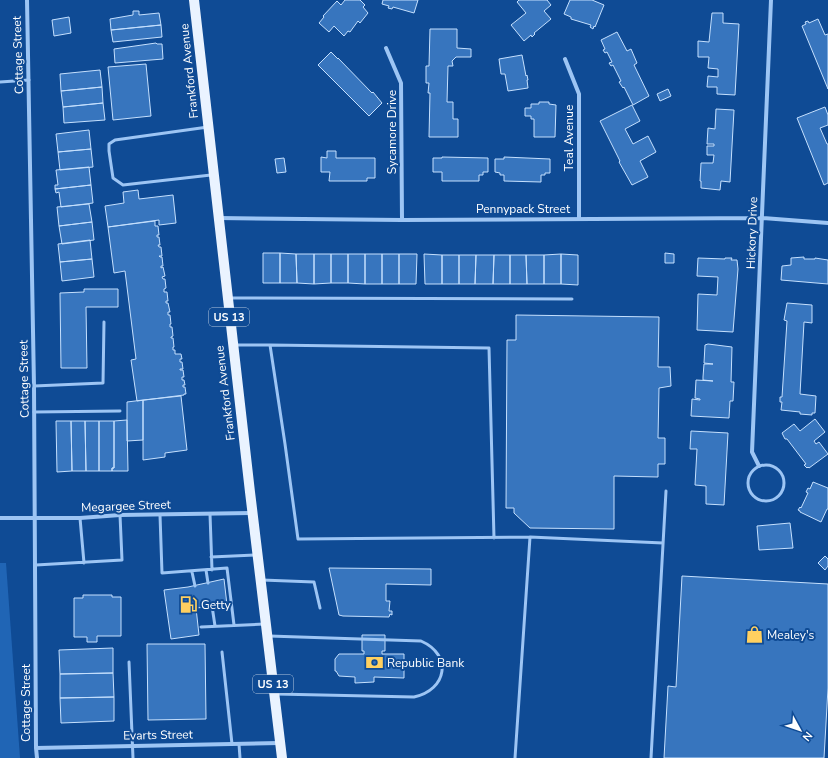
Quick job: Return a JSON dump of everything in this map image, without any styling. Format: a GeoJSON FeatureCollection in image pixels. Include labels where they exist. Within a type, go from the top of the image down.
{"type":"FeatureCollection","features":[{"type":"Feature","properties":{"kind":"main road","name":"Frankford Avenue"},"geometry":{"type":"LineString","coordinates":[[194,0],[227,298],[282,758]]}},
{"type":"Feature","properties":{"kind":"street","name":"Cottage Street"},"geometry":{"type":"LineString","coordinates":[[26,0],[29,80],[36,517],[37,758]]}},
{"type":"Feature","properties":{"kind":"street","name":"Hickory Drive"},"geometry":{"type":"LineString","coordinates":[[759,466],[752,452],[771,0]]}},
{"type":"Feature","properties":{"kind":"street","name":"Sycamore Drive"},"geometry":{"type":"LineString","coordinates":[[386,48],[401,83],[402,220]]}},
{"type":"Feature","properties":{"kind":"street","name":"Teal Avenue"},"geometry":{"type":"LineString","coordinates":[[565,59],[579,94],[579,219]]}},
{"type":"Feature","properties":{"kind":"street","name":"Pennypack Street"},"geometry":{"type":"LineString","coordinates":[[218,218],[402,220],[763,218],[828,223]]}},
{"type":"Feature","properties":{"kind":"street","name":"Megargee Street"},"geometry":{"type":"LineString","coordinates":[[0,518],[80,518],[120,515],[252,513]]}},
{"type":"Feature","properties":{"kind":"street","name":"Evarts Street"},"geometry":{"type":"LineString","coordinates":[[36,748],[280,743]]}},
{"type":"Feature","properties":{"kind":"lane"},"geometry":{"type":"LineString","coordinates":[[0,82],[29,80]]}},
{"type":"Feature","properties":{"kind":"lane"},"geometry":{"type":"LineString","coordinates":[[208,127],[115,140],[109,144],[108,151],[113,178],[123,186],[213,175]]}},
{"type":"Feature","properties":{"kind":"lane"},"geometry":{"type":"LineString","coordinates":[[227,298],[572,299]]}},
{"type":"Feature","properties":{"kind":"lane"},"geometry":{"type":"LineString","coordinates":[[34,386],[103,383],[104,322]]}},
{"type":"Feature","properties":{"kind":"lane"},"geometry":{"type":"LineString","coordinates":[[233,345],[489,348],[494,538]]}},
{"type":"Feature","properties":{"kind":"lane"},"geometry":{"type":"LineString","coordinates":[[270,345],[298,539],[530,537],[663,543]]}},
{"type":"Feature","properties":{"kind":"lane"},"geometry":{"type":"LineString","coordinates":[[34,412],[120,411]]}},
{"type":"Feature","properties":{"kind":"lane"},"geometry":{"type":"LineString","coordinates":[[765,464],[772,465],[782,473],[784,485],[782,491],[773,500],[761,500],[755,498],[748,487],[750,474],[759,466],[765,464]]}},
{"type":"Feature","properties":{"kind":"lane"},"geometry":{"type":"LineString","coordinates":[[651,758],[666,492]]}},
{"type":"Feature","properties":{"kind":"lane"},"geometry":{"type":"LineString","coordinates":[[210,514],[212,570]]}},
{"type":"Feature","properties":{"kind":"lane"},"geometry":{"type":"LineString","coordinates":[[36,565],[122,560],[120,515]]}},
{"type":"Feature","properties":{"kind":"lane"},"geometry":{"type":"LineString","coordinates":[[160,515],[162,573],[192,572],[227,568],[234,625]]}},
{"type":"Feature","properties":{"kind":"lane"},"geometry":{"type":"LineString","coordinates":[[80,518],[84,562]]}},
{"type":"Feature","properties":{"kind":"lane"},"geometry":{"type":"LineString","coordinates":[[515,758],[530,537]]}},
{"type":"Feature","properties":{"kind":"lane"},"geometry":{"type":"LineString","coordinates":[[211,557],[257,555]]}},
{"type":"Feature","properties":{"kind":"lane"},"geometry":{"type":"LineString","coordinates":[[206,570],[208,583]]}},
{"type":"Feature","properties":{"kind":"lane"},"geometry":{"type":"LineString","coordinates":[[192,572],[195,586]]}},
{"type":"Feature","properties":{"kind":"lane"},"geometry":{"type":"LineString","coordinates":[[260,580],[314,582],[320,608]]}},
{"type":"Feature","properties":{"kind":"lane"},"geometry":{"type":"LineString","coordinates":[[212,606],[215,626]]}},
{"type":"Feature","properties":{"kind":"lane"},"geometry":{"type":"LineString","coordinates":[[201,627],[266,624]]}},
{"type":"Feature","properties":{"kind":"lane"},"geometry":{"type":"LineString","coordinates":[[267,636],[421,641],[429,644],[436,650],[442,667],[437,684],[431,691],[414,697],[274,694]]}},
{"type":"Feature","properties":{"kind":"lane"},"geometry":{"type":"LineString","coordinates":[[222,652],[232,744]]}},
{"type":"Feature","properties":{"kind":"lane"},"geometry":{"type":"LineString","coordinates":[[129,662],[133,758]]}},
{"type":"Feature","properties":{"kind":"lane"},"geometry":{"type":"LineString","coordinates":[[239,744],[240,758]]}},
{"type":"Feature","properties":{"kind":"shaded area"},"geometry":{"type":"Polygon","coordinates":[[[0,563],[6,563],[20,758],[0,758],[0,563]]]}},
{"type":"Feature","properties":{"kind":"building"},"geometry":{"type":"Polygon","coordinates":[[[345,0],[360,0],[365,5],[363,7],[368,13],[360,23],[358,21],[350,32],[348,31],[344,36],[334,26],[329,32],[319,23],[324,17],[323,16],[337,1],[341,5],[345,0]]]}},
{"type":"Feature","properties":{"kind":"building"},"geometry":{"type":"Polygon","coordinates":[[[383,0],[418,0],[414,13],[393,7],[392,9],[388,8],[389,6],[382,4],[383,0]]]}},
{"type":"Feature","properties":{"kind":"building"},"geometry":{"type":"Polygon","coordinates":[[[519,0],[547,0],[551,5],[544,11],[551,19],[534,33],[535,34],[532,37],[531,35],[524,41],[511,25],[526,13],[517,2],[519,0]]]}},
{"type":"Feature","properties":{"kind":"building"},"geometry":{"type":"Polygon","coordinates":[[[570,0],[592,0],[604,5],[593,29],[590,27],[591,25],[571,19],[571,17],[564,14],[570,0]]]}},
{"type":"Feature","properties":{"kind":"building"},"geometry":{"type":"Polygon","coordinates":[[[133,11],[139,11],[139,15],[159,13],[161,25],[111,30],[110,19],[133,15],[133,11]]]}},
{"type":"Feature","properties":{"kind":"building"},"geometry":{"type":"Polygon","coordinates":[[[712,13],[723,13],[723,23],[739,24],[735,95],[717,94],[717,87],[707,87],[708,76],[718,77],[718,69],[708,68],[709,57],[698,57],[698,41],[709,42],[712,13]]]}},
{"type":"Feature","properties":{"kind":"building"},"geometry":{"type":"Polygon","coordinates":[[[69,17],[71,33],[54,36],[52,20],[69,17]]]}},
{"type":"Feature","properties":{"kind":"building"},"geometry":{"type":"Polygon","coordinates":[[[818,19],[825,35],[828,34],[828,89],[802,26],[806,24],[805,22],[808,21],[809,23],[818,19]]]}},
{"type":"Feature","properties":{"kind":"building"},"geometry":{"type":"Polygon","coordinates":[[[161,25],[162,37],[113,42],[111,30],[161,25]]]}},
{"type":"Feature","properties":{"kind":"building"},"geometry":{"type":"Polygon","coordinates":[[[430,29],[457,29],[457,48],[471,49],[471,57],[456,57],[452,61],[453,66],[448,66],[447,102],[453,102],[453,119],[458,119],[458,137],[429,137],[430,93],[428,93],[429,83],[426,83],[426,66],[429,66],[430,29]]]}},
{"type":"Feature","properties":{"kind":"building"},"geometry":{"type":"Polygon","coordinates":[[[617,32],[627,51],[631,49],[637,63],[634,65],[649,96],[633,105],[624,87],[623,88],[619,82],[621,81],[613,65],[611,66],[609,63],[612,62],[607,52],[605,53],[603,50],[605,49],[601,40],[617,32]]]}},
{"type":"Feature","properties":{"kind":"building"},"geometry":{"type":"Polygon","coordinates":[[[156,43],[162,44],[163,59],[115,63],[114,49],[156,43]]]}},
{"type":"Feature","properties":{"kind":"building"},"geometry":{"type":"Polygon","coordinates":[[[331,52],[372,93],[373,92],[382,103],[369,116],[318,65],[331,52]]]}},
{"type":"Feature","properties":{"kind":"building"},"geometry":{"type":"Polygon","coordinates":[[[522,55],[528,80],[528,88],[508,91],[505,74],[501,74],[499,59],[522,55]]]}},
{"type":"Feature","properties":{"kind":"building"},"geometry":{"type":"Polygon","coordinates":[[[146,64],[151,116],[113,120],[108,67],[146,64]]]}},
{"type":"Feature","properties":{"kind":"building"},"geometry":{"type":"Polygon","coordinates":[[[100,70],[102,87],[61,91],[60,74],[100,70]]]}},
{"type":"Feature","properties":{"kind":"building"},"geometry":{"type":"Polygon","coordinates":[[[102,87],[103,103],[63,107],[61,91],[102,87]]]}},
{"type":"Feature","properties":{"kind":"building"},"geometry":{"type":"Polygon","coordinates":[[[668,89],[671,96],[660,101],[657,94],[668,89]]]}},
{"type":"Feature","properties":{"kind":"building"},"geometry":{"type":"Polygon","coordinates":[[[539,102],[549,102],[549,104],[556,105],[555,137],[534,137],[534,119],[531,119],[531,116],[525,116],[525,108],[531,108],[531,104],[539,104],[539,102]]]}},
{"type":"Feature","properties":{"kind":"building"},"geometry":{"type":"Polygon","coordinates":[[[103,103],[105,120],[64,123],[63,107],[103,103]]]}},
{"type":"Feature","properties":{"kind":"building"},"geometry":{"type":"Polygon","coordinates":[[[632,105],[640,121],[625,129],[633,144],[648,136],[656,152],[640,161],[648,177],[632,185],[619,162],[620,161],[600,121],[632,105]]]}},
{"type":"Feature","properties":{"kind":"building"},"geometry":{"type":"Polygon","coordinates":[[[825,107],[828,115],[828,125],[820,128],[828,144],[828,183],[824,185],[797,118],[825,107]]]}},
{"type":"Feature","properties":{"kind":"building"},"geometry":{"type":"Polygon","coordinates":[[[716,109],[734,110],[730,182],[721,181],[720,190],[701,188],[700,181],[701,163],[713,163],[714,155],[707,155],[707,146],[714,146],[714,144],[707,144],[708,128],[715,129],[716,109]]]}},
{"type":"Feature","properties":{"kind":"building"},"geometry":{"type":"Polygon","coordinates":[[[89,130],[91,149],[58,152],[56,134],[89,130]]]}},
{"type":"Feature","properties":{"kind":"building"},"geometry":{"type":"Polygon","coordinates":[[[91,149],[93,167],[60,170],[58,152],[91,149]]]}},
{"type":"Feature","properties":{"kind":"building"},"geometry":{"type":"Polygon","coordinates":[[[327,151],[336,151],[336,158],[375,158],[375,178],[367,178],[367,181],[329,181],[330,172],[321,172],[321,157],[327,158],[327,151]]]}},
{"type":"Feature","properties":{"kind":"building"},"geometry":{"type":"Polygon","coordinates":[[[504,157],[550,159],[550,173],[541,175],[541,182],[504,181],[504,175],[500,175],[500,173],[495,172],[495,159],[504,159],[504,157]]]}},
{"type":"Feature","properties":{"kind":"building"},"geometry":{"type":"Polygon","coordinates":[[[284,158],[286,172],[277,173],[275,159],[284,158]]]}},
{"type":"Feature","properties":{"kind":"building"},"geometry":{"type":"Polygon","coordinates":[[[433,158],[488,158],[488,172],[483,172],[483,175],[479,175],[479,181],[442,181],[442,172],[433,172],[433,158]]]}},
{"type":"Feature","properties":{"kind":"building"},"geometry":{"type":"Polygon","coordinates":[[[89,167],[91,185],[55,189],[55,185],[58,185],[56,170],[89,167]]]}},
{"type":"Feature","properties":{"kind":"building"},"geometry":{"type":"Polygon","coordinates":[[[91,185],[93,203],[61,207],[59,192],[56,193],[55,189],[91,185]]]}},
{"type":"Feature","properties":{"kind":"building"},"geometry":{"type":"Polygon","coordinates":[[[138,190],[139,199],[173,195],[176,223],[159,225],[159,220],[108,227],[105,206],[124,203],[123,192],[138,190]]]}},
{"type":"Feature","properties":{"kind":"building"},"geometry":{"type":"Polygon","coordinates":[[[89,204],[92,222],[59,226],[57,207],[89,204]]]}},
{"type":"Feature","properties":{"kind":"building"},"geometry":{"type":"Polygon","coordinates":[[[155,221],[155,226],[158,226],[159,235],[157,235],[157,237],[159,237],[160,245],[158,245],[161,247],[162,256],[159,256],[162,257],[163,266],[161,266],[161,268],[163,267],[165,276],[162,277],[165,279],[166,288],[164,289],[164,292],[167,292],[168,301],[166,301],[166,303],[168,303],[170,312],[168,312],[168,315],[170,315],[170,327],[172,327],[173,336],[171,338],[173,338],[173,350],[175,350],[175,354],[181,354],[182,359],[180,359],[180,362],[182,362],[183,369],[180,370],[183,370],[184,377],[182,377],[182,380],[184,380],[185,385],[183,385],[183,387],[185,387],[186,394],[137,401],[131,360],[136,359],[125,271],[114,273],[108,227],[155,221]]]}},
{"type":"Feature","properties":{"kind":"building"},"geometry":{"type":"Polygon","coordinates":[[[92,222],[94,240],[62,244],[59,226],[92,222]]]}},
{"type":"Feature","properties":{"kind":"building"},"geometry":{"type":"Polygon","coordinates":[[[90,240],[92,259],[60,262],[58,244],[90,240]]]}},
{"type":"Feature","properties":{"kind":"building"},"geometry":{"type":"Polygon","coordinates":[[[263,253],[280,253],[280,283],[263,283],[263,253]]]}},
{"type":"Feature","properties":{"kind":"building"},"geometry":{"type":"Polygon","coordinates":[[[280,253],[296,254],[297,283],[280,283],[280,253]]]}},
{"type":"Feature","properties":{"kind":"building"},"geometry":{"type":"Polygon","coordinates":[[[665,253],[674,254],[674,263],[665,263],[665,253]]]}},
{"type":"Feature","properties":{"kind":"building"},"geometry":{"type":"Polygon","coordinates":[[[296,254],[314,254],[314,284],[297,283],[296,254]]]}},
{"type":"Feature","properties":{"kind":"building"},"geometry":{"type":"Polygon","coordinates":[[[314,254],[331,254],[331,283],[314,284],[314,254]]]}},
{"type":"Feature","properties":{"kind":"building"},"geometry":{"type":"Polygon","coordinates":[[[331,254],[348,254],[348,283],[331,283],[331,254]]]}},
{"type":"Feature","properties":{"kind":"building"},"geometry":{"type":"Polygon","coordinates":[[[348,254],[365,254],[365,284],[348,283],[348,254]]]}},
{"type":"Feature","properties":{"kind":"building"},"geometry":{"type":"Polygon","coordinates":[[[365,254],[382,254],[382,284],[365,284],[365,254]]]}},
{"type":"Feature","properties":{"kind":"building"},"geometry":{"type":"Polygon","coordinates":[[[382,254],[399,254],[399,284],[382,284],[382,254]]]}},
{"type":"Feature","properties":{"kind":"building"},"geometry":{"type":"Polygon","coordinates":[[[399,254],[417,254],[416,284],[399,284],[399,254]]]}},
{"type":"Feature","properties":{"kind":"building"},"geometry":{"type":"Polygon","coordinates":[[[424,254],[442,255],[442,284],[425,284],[424,254]]]}},
{"type":"Feature","properties":{"kind":"building"},"geometry":{"type":"Polygon","coordinates":[[[561,254],[578,255],[578,285],[561,284],[561,254]]]}},
{"type":"Feature","properties":{"kind":"building"},"geometry":{"type":"Polygon","coordinates":[[[561,254],[561,284],[544,284],[544,255],[561,254]]]}},
{"type":"Feature","properties":{"kind":"building"},"geometry":{"type":"Polygon","coordinates":[[[442,255],[459,255],[459,284],[442,284],[442,255]]]}},
{"type":"Feature","properties":{"kind":"building"},"geometry":{"type":"Polygon","coordinates":[[[459,255],[476,255],[475,284],[459,284],[459,255]]]}},
{"type":"Feature","properties":{"kind":"building"},"geometry":{"type":"Polygon","coordinates":[[[476,255],[494,255],[493,284],[475,284],[476,255]]]}},
{"type":"Feature","properties":{"kind":"building"},"geometry":{"type":"Polygon","coordinates":[[[494,255],[510,255],[510,284],[493,284],[494,255]]]}},
{"type":"Feature","properties":{"kind":"building"},"geometry":{"type":"Polygon","coordinates":[[[510,255],[526,255],[527,284],[510,284],[510,255]]]}},
{"type":"Feature","properties":{"kind":"building"},"geometry":{"type":"Polygon","coordinates":[[[526,255],[544,255],[544,284],[527,284],[526,255]]]}},
{"type":"Feature","properties":{"kind":"building"},"geometry":{"type":"Polygon","coordinates":[[[804,257],[804,259],[815,258],[828,260],[828,284],[781,280],[782,266],[791,265],[791,258],[804,257]]]}},
{"type":"Feature","properties":{"kind":"building"},"geometry":{"type":"Polygon","coordinates":[[[698,258],[732,258],[731,260],[737,260],[738,269],[733,332],[697,330],[698,294],[717,295],[718,277],[697,276],[698,258]]]}},
{"type":"Feature","properties":{"kind":"building"},"geometry":{"type":"Polygon","coordinates":[[[92,259],[94,277],[62,281],[60,262],[92,259]]]}},
{"type":"Feature","properties":{"kind":"building"},"geometry":{"type":"Polygon","coordinates":[[[84,289],[118,289],[118,307],[86,307],[87,368],[61,368],[60,293],[84,292],[84,289]]]}},
{"type":"Feature","properties":{"kind":"building"},"geometry":{"type":"Polygon","coordinates":[[[787,303],[812,305],[812,323],[804,322],[800,394],[816,396],[815,413],[812,413],[812,415],[781,410],[782,402],[780,402],[780,397],[782,397],[787,321],[784,320],[787,303]]]}},
{"type":"Feature","properties":{"kind":"building"},"geometry":{"type":"Polygon","coordinates":[[[516,315],[659,317],[658,367],[670,367],[671,386],[659,388],[658,438],[665,438],[665,464],[658,464],[658,477],[614,476],[614,529],[530,528],[514,513],[514,508],[506,508],[507,340],[516,340],[516,315]]]}},
{"type":"Feature","properties":{"kind":"building"},"geometry":{"type":"Polygon","coordinates":[[[708,344],[732,347],[731,382],[734,382],[733,401],[730,401],[729,418],[691,416],[692,399],[700,400],[695,398],[696,380],[713,381],[703,380],[704,364],[713,364],[704,363],[705,345],[708,344]]]}},
{"type":"Feature","properties":{"kind":"building"},"geometry":{"type":"Polygon","coordinates":[[[181,396],[187,450],[165,453],[165,457],[143,460],[143,400],[181,396]]]}},
{"type":"Feature","properties":{"kind":"building"},"geometry":{"type":"Polygon","coordinates":[[[143,400],[143,440],[127,441],[127,402],[143,400]]]}},
{"type":"Feature","properties":{"kind":"building"},"geometry":{"type":"Polygon","coordinates":[[[815,419],[825,432],[814,441],[816,444],[819,442],[828,454],[807,468],[804,465],[806,464],[787,439],[785,439],[782,433],[794,424],[800,431],[815,419]]]}},
{"type":"Feature","properties":{"kind":"building"},"geometry":{"type":"Polygon","coordinates":[[[127,420],[128,471],[112,471],[112,468],[114,468],[114,421],[127,420]]]}},
{"type":"Feature","properties":{"kind":"building"},"geometry":{"type":"Polygon","coordinates":[[[56,421],[71,421],[72,471],[57,472],[56,421]]]}},
{"type":"Feature","properties":{"kind":"building"},"geometry":{"type":"Polygon","coordinates":[[[71,421],[85,421],[86,471],[72,471],[71,421]]]}},
{"type":"Feature","properties":{"kind":"building"},"geometry":{"type":"Polygon","coordinates":[[[85,421],[99,421],[99,471],[86,471],[85,421]]]}},
{"type":"Feature","properties":{"kind":"building"},"geometry":{"type":"Polygon","coordinates":[[[99,421],[114,421],[114,468],[112,468],[112,471],[99,471],[99,421]]]}},
{"type":"Feature","properties":{"kind":"building"},"geometry":{"type":"Polygon","coordinates":[[[691,431],[728,433],[724,505],[706,504],[706,486],[695,485],[697,449],[690,449],[691,431]]]}},
{"type":"Feature","properties":{"kind":"building"},"geometry":{"type":"Polygon","coordinates":[[[813,482],[828,488],[828,509],[821,522],[798,510],[800,507],[801,508],[808,493],[806,492],[808,488],[810,489],[813,482]]]}},
{"type":"Feature","properties":{"kind":"building"},"geometry":{"type":"Polygon","coordinates":[[[790,523],[793,548],[759,550],[757,526],[790,523]]]}},
{"type":"Feature","properties":{"kind":"building"},"geometry":{"type":"Polygon","coordinates":[[[825,556],[828,559],[828,566],[825,570],[818,563],[825,556]]]}},
{"type":"Feature","properties":{"kind":"building"},"geometry":{"type":"Polygon","coordinates":[[[329,568],[431,569],[431,585],[386,584],[386,601],[390,601],[389,611],[392,611],[392,615],[390,614],[389,617],[343,616],[339,615],[329,568]]]}},
{"type":"Feature","properties":{"kind":"building","name":"Mealey's"},"geometry":{"type":"Polygon","coordinates":[[[682,576],[828,584],[828,688],[824,758],[664,758],[668,686],[676,687],[682,576]]]}},
{"type":"Feature","properties":{"kind":"building"},"geometry":{"type":"Polygon","coordinates":[[[224,579],[227,605],[196,608],[199,635],[171,639],[164,590],[188,587],[224,579]]]}},
{"type":"Feature","properties":{"kind":"building"},"geometry":{"type":"Polygon","coordinates":[[[83,595],[112,595],[112,597],[121,597],[121,636],[97,636],[97,642],[87,642],[87,637],[74,637],[74,598],[83,598],[83,595]]]}},
{"type":"Feature","properties":{"kind":"building"},"geometry":{"type":"Polygon","coordinates":[[[362,635],[385,635],[385,651],[382,651],[382,654],[404,654],[404,678],[374,677],[374,682],[355,683],[355,677],[339,676],[335,671],[335,659],[339,654],[364,654],[364,651],[362,651],[362,635]]]}},
{"type":"Feature","properties":{"kind":"building"},"geometry":{"type":"Polygon","coordinates":[[[147,644],[205,644],[206,719],[148,720],[147,644]]]}},
{"type":"Feature","properties":{"kind":"building"},"geometry":{"type":"Polygon","coordinates":[[[113,648],[113,673],[60,674],[59,650],[113,648]]]}},
{"type":"Feature","properties":{"kind":"building"},"geometry":{"type":"Polygon","coordinates":[[[113,673],[114,697],[60,698],[60,674],[113,673]]]}},
{"type":"Feature","properties":{"kind":"building"},"geometry":{"type":"Polygon","coordinates":[[[114,697],[114,721],[61,723],[60,698],[114,697]]]}},
{"type":"Feature","properties":{"kind":"place","name":"Getty"},"geometry":{"type":"Point","coordinates":[188,605]}},
{"type":"Feature","properties":{"kind":"place","name":"Mealey's"},"geometry":{"type":"Point","coordinates":[754,635]}},
{"type":"Feature","properties":{"kind":"place","name":"Republic Bank"},"geometry":{"type":"Point","coordinates":[374,663]}}]}
